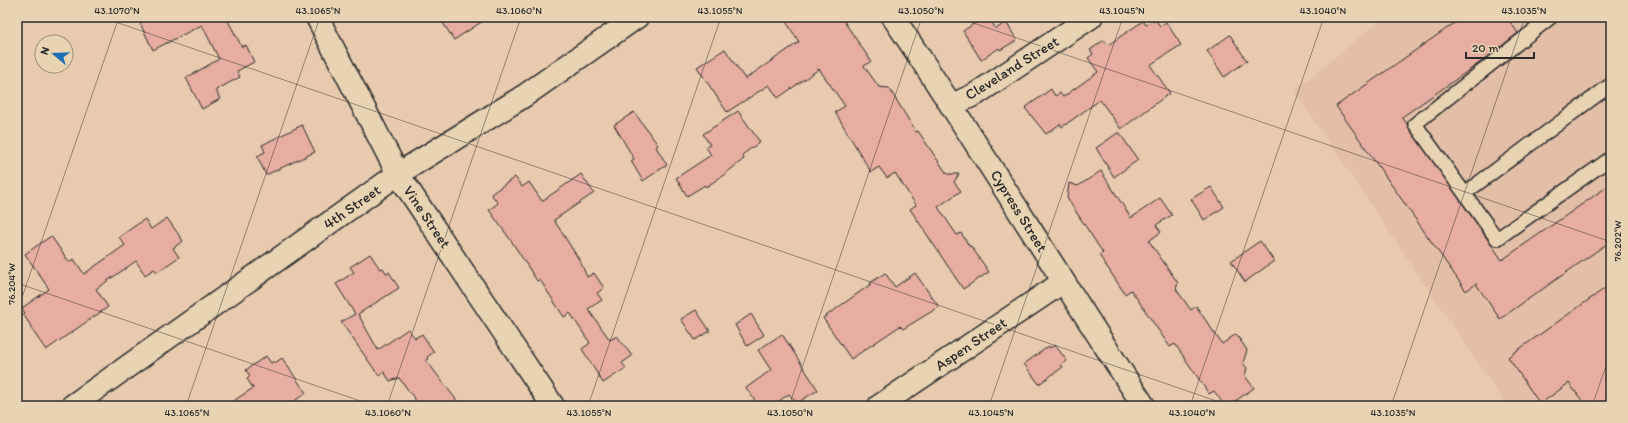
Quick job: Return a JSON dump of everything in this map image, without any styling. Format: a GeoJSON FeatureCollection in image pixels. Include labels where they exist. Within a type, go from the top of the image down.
{"type":"FeatureCollection","features":[{"type":"Feature","properties":{"kind":"street","name":"Vine Street"},"geometry":{"type":"LineString","coordinates":[[317,17],[398,174],[553,406]]}},
{"type":"Feature","properties":{"kind":"street","name":"4th Street"},"geometry":{"type":"LineString","coordinates":[[72,406],[398,174],[524,96],[637,17]]}},
{"type":"Feature","properties":{"kind":"street","name":"Cypress Street"},"geometry":{"type":"LineString","coordinates":[[893,17],[952,105],[1063,282],[1144,406]]}},
{"type":"Feature","properties":{"kind":"street","name":"Cleveland Street"},"geometry":{"type":"LineString","coordinates":[[952,105],[976,94],[1091,17]]}},
{"type":"Feature","properties":{"kind":"street","name":"Aspen Street"},"geometry":{"type":"LineString","coordinates":[[879,406],[1063,282]]}},
{"type":"Feature","properties":{"kind":"lane"},"geometry":{"type":"LineString","coordinates":[[1551,17],[1415,124],[1498,239],[1611,158]]}},
{"type":"Feature","properties":{"kind":"lane"},"geometry":{"type":"LineString","coordinates":[[1465,193],[1609,86],[1611,88]]}},
{"type":"Feature","properties":{"kind":"shaded area"},"geometry":{"type":"Polygon","coordinates":[[[1384,17],[1593,17],[1611,27],[1611,406],[1507,406],[1294,91],[1384,17]]]}},
{"type":"Feature","properties":{"kind":"building"},"geometry":{"type":"Polygon","coordinates":[[[137,17],[226,17],[242,47],[246,45],[254,62],[237,71],[240,77],[216,90],[220,99],[202,109],[186,78],[219,59],[202,25],[153,50],[137,17]]]}},
{"type":"Feature","properties":{"kind":"building"},"geometry":{"type":"Polygon","coordinates":[[[439,17],[489,17],[454,40],[439,17]]]}},
{"type":"Feature","properties":{"kind":"building"},"geometry":{"type":"Polygon","coordinates":[[[783,17],[841,17],[871,61],[864,66],[879,87],[889,88],[916,132],[918,131],[947,174],[959,174],[954,182],[961,191],[938,207],[957,235],[961,233],[989,272],[963,289],[910,209],[916,205],[895,173],[887,178],[879,167],[871,172],[835,112],[845,106],[819,69],[778,98],[769,85],[727,112],[697,67],[725,49],[745,79],[799,42],[783,17]]]}},
{"type":"Feature","properties":{"kind":"building"},"geometry":{"type":"Polygon","coordinates":[[[984,17],[988,17],[996,29],[1006,22],[1017,40],[1000,50],[999,48],[981,60],[963,31],[984,17]]]}},
{"type":"Feature","properties":{"kind":"building"},"geometry":{"type":"Polygon","coordinates":[[[1463,17],[1507,17],[1518,33],[1485,59],[1402,117],[1502,260],[1611,184],[1611,241],[1500,319],[1476,284],[1466,291],[1336,106],[1463,17]]]}},
{"type":"Feature","properties":{"kind":"building"},"geometry":{"type":"Polygon","coordinates":[[[1155,19],[1160,26],[1166,22],[1181,45],[1150,65],[1170,93],[1121,129],[1100,100],[1062,127],[1060,124],[1046,134],[1025,108],[1051,89],[1055,96],[1060,93],[1063,97],[1098,72],[1088,58],[1093,54],[1090,50],[1104,40],[1108,45],[1143,21],[1146,25],[1155,19]]]}},
{"type":"Feature","properties":{"kind":"building"},"geometry":{"type":"Polygon","coordinates":[[[1230,35],[1247,61],[1224,77],[1207,51],[1230,35]]]}},
{"type":"Feature","properties":{"kind":"building"},"geometry":{"type":"Polygon","coordinates":[[[738,111],[760,142],[742,155],[744,159],[725,174],[706,187],[705,185],[687,196],[676,178],[711,155],[706,147],[710,145],[703,134],[738,111]]]}},
{"type":"Feature","properties":{"kind":"building"},"geometry":{"type":"Polygon","coordinates":[[[634,112],[658,145],[656,147],[667,165],[643,181],[631,161],[634,159],[614,125],[634,112]]]}},
{"type":"Feature","properties":{"kind":"building"},"geometry":{"type":"Polygon","coordinates":[[[302,125],[315,152],[266,175],[257,156],[265,152],[262,145],[302,125]]]}},
{"type":"Feature","properties":{"kind":"building"},"geometry":{"type":"Polygon","coordinates":[[[1119,132],[1138,160],[1114,177],[1096,148],[1119,132]]]}},
{"type":"Feature","properties":{"kind":"building"},"geometry":{"type":"Polygon","coordinates":[[[1101,171],[1131,218],[1160,198],[1172,215],[1156,225],[1161,232],[1149,241],[1178,283],[1176,289],[1191,310],[1196,306],[1222,344],[1236,334],[1247,350],[1243,363],[1247,368],[1245,376],[1254,388],[1228,406],[1225,406],[1214,391],[1209,394],[1175,344],[1170,347],[1131,290],[1125,294],[1099,255],[1103,253],[1067,198],[1069,183],[1078,186],[1101,171]]]}},
{"type":"Feature","properties":{"kind":"building"},"geometry":{"type":"Polygon","coordinates":[[[581,174],[594,193],[554,220],[580,261],[587,277],[594,273],[604,288],[597,293],[602,300],[588,309],[610,340],[617,336],[632,356],[622,363],[626,368],[603,383],[582,349],[590,343],[570,313],[564,317],[540,280],[537,281],[489,210],[498,203],[491,194],[515,177],[522,187],[529,182],[542,201],[581,174]]]}},
{"type":"Feature","properties":{"kind":"building"},"geometry":{"type":"Polygon","coordinates":[[[1211,187],[1224,207],[1204,220],[1191,199],[1211,187]]]}},
{"type":"Feature","properties":{"kind":"building"},"geometry":{"type":"Polygon","coordinates":[[[167,218],[183,241],[173,248],[179,257],[157,272],[154,269],[145,275],[136,261],[96,289],[108,307],[46,350],[30,327],[31,326],[23,314],[25,313],[22,308],[49,289],[25,254],[51,236],[69,262],[74,259],[84,274],[125,245],[119,237],[145,219],[151,229],[167,218]]]}},
{"type":"Feature","properties":{"kind":"building"},"geometry":{"type":"Polygon","coordinates":[[[1260,241],[1274,261],[1245,282],[1231,261],[1260,241]]]}},
{"type":"Feature","properties":{"kind":"building"},"geometry":{"type":"Polygon","coordinates":[[[370,254],[380,269],[383,268],[387,274],[389,272],[399,288],[358,314],[378,350],[408,329],[415,338],[422,334],[434,352],[427,357],[428,359],[426,360],[461,406],[420,406],[399,378],[390,381],[384,372],[379,376],[341,322],[355,314],[336,284],[354,272],[350,267],[370,254]]]}},
{"type":"Feature","properties":{"kind":"building"},"geometry":{"type":"Polygon","coordinates":[[[885,273],[895,287],[915,273],[939,307],[903,329],[900,326],[851,359],[823,318],[885,273]]]}},
{"type":"Feature","properties":{"kind":"building"},"geometry":{"type":"Polygon","coordinates":[[[1611,284],[1611,406],[1586,406],[1569,383],[1540,404],[1508,357],[1611,284]]]}},
{"type":"Feature","properties":{"kind":"building"},"geometry":{"type":"Polygon","coordinates":[[[696,310],[710,331],[695,340],[681,319],[696,310]]]}},
{"type":"Feature","properties":{"kind":"building"},"geometry":{"type":"Polygon","coordinates":[[[751,314],[764,335],[747,346],[735,325],[751,314]]]}},
{"type":"Feature","properties":{"kind":"building"},"geometry":{"type":"Polygon","coordinates":[[[782,334],[818,390],[797,403],[789,394],[772,406],[759,406],[746,388],[771,370],[758,350],[782,334]]]}},
{"type":"Feature","properties":{"kind":"building"},"geometry":{"type":"Polygon","coordinates":[[[1055,345],[1067,361],[1061,365],[1063,367],[1039,384],[1024,364],[1049,346],[1050,348],[1055,345]]]}},
{"type":"Feature","properties":{"kind":"building"},"geometry":{"type":"Polygon","coordinates":[[[266,356],[271,363],[274,361],[275,363],[282,358],[306,393],[287,406],[226,406],[253,388],[247,379],[250,376],[246,370],[266,356]]]}}]}
